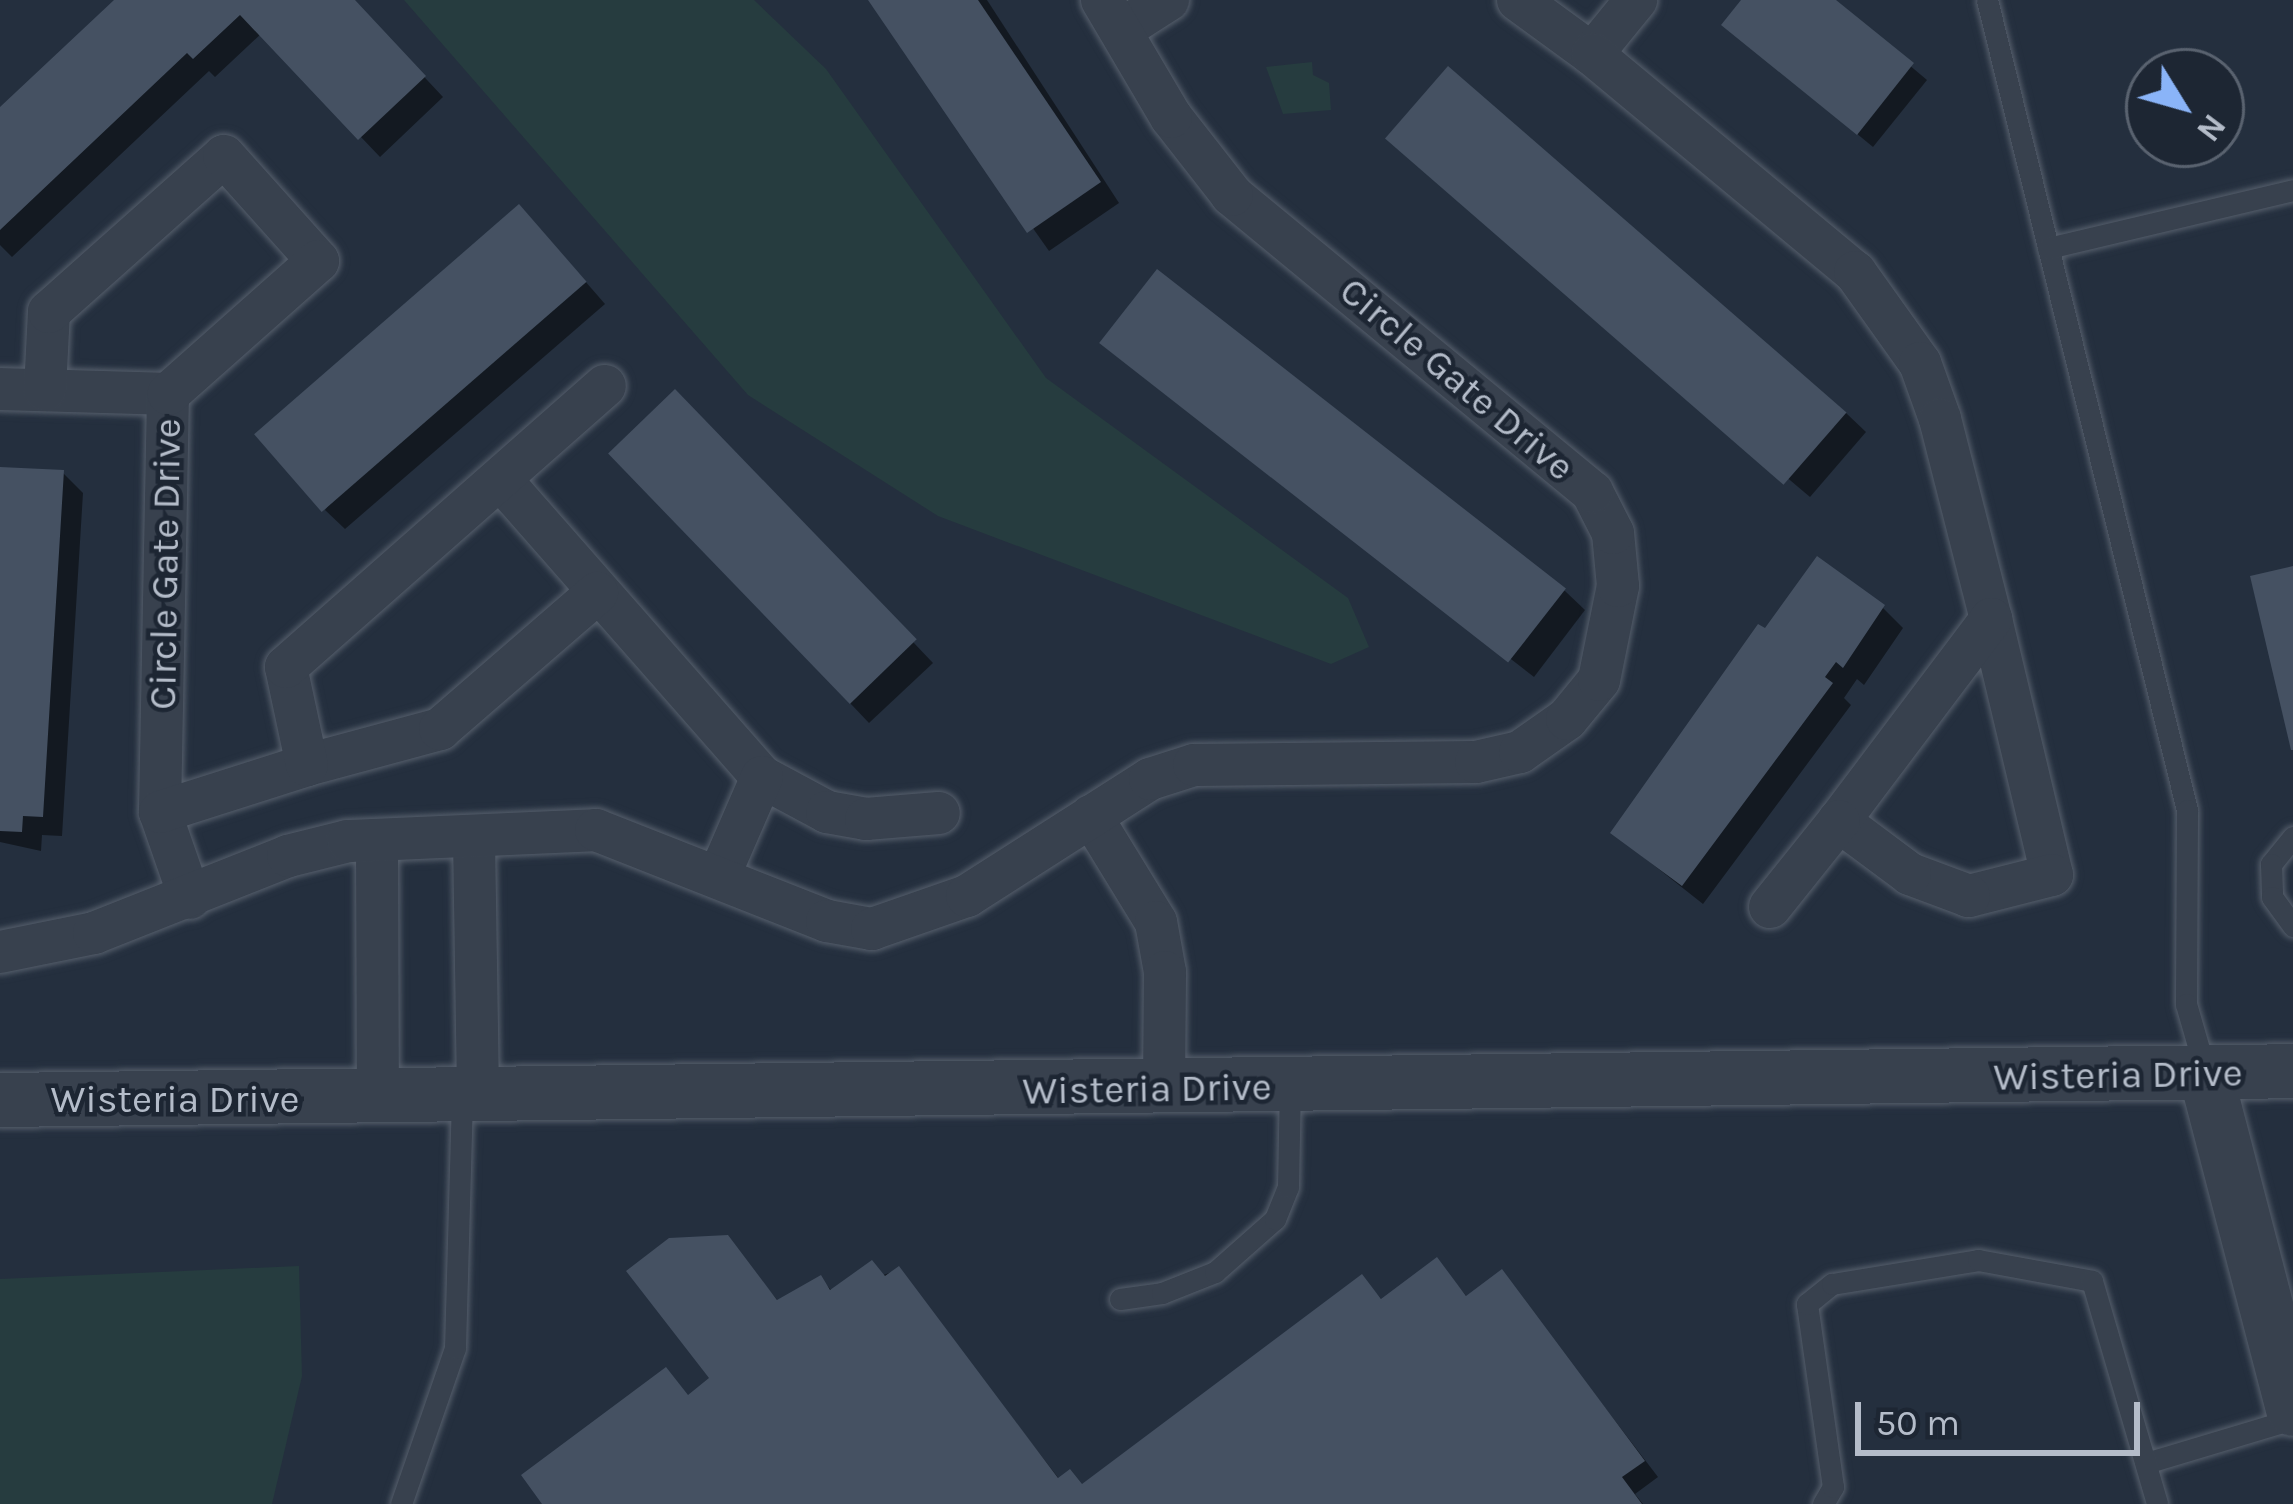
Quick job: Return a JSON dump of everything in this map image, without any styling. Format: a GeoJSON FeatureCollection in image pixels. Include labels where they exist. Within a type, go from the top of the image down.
{"type":"FeatureCollection","features":[{"type":"Feature","properties":{"kind":"street","name":"Circle Gate Drive"},"geometry":{"type":"LineString","coordinates":[[0,952],[94,933],[288,856],[377,840],[596,830],[827,921],[872,929],[968,896],[1150,779],[1194,765],[1476,762],[1520,752],[1567,719],[1599,680],[1618,586],[1613,533],[1592,492],[1232,195],[1171,117],[1112,15],[1168,0]]}},
{"type":"Feature","properties":{"kind":"street"},"geometry":{"type":"LineString","coordinates":[[1518,0],[1592,54],[1855,272],[1891,312],[1940,419],[2052,875],[1969,896],[1942,890],[1839,821]]}},
{"type":"Feature","properties":{"kind":"street"},"geometry":{"type":"LineString","coordinates":[[1592,54],[1636,0]]}},
{"type":"Feature","properties":{"kind":"street"},"geometry":{"type":"LineString","coordinates":[[45,390],[49,312],[224,156],[318,261],[168,394]]}},
{"type":"Feature","properties":{"kind":"street"},"geometry":{"type":"LineString","coordinates":[[307,765],[286,667],[605,386]]}},
{"type":"Feature","properties":{"kind":"street","name":"Circle Gate Drive"},"geometry":{"type":"LineString","coordinates":[[0,389],[168,394],[160,812],[190,898]]}},
{"type":"Feature","properties":{"kind":"street"},"geometry":{"type":"LineString","coordinates":[[501,479],[762,777],[827,812],[866,820],[939,812]]}},
{"type":"Feature","properties":{"kind":"street"},"geometry":{"type":"LineString","coordinates":[[160,812],[440,729],[597,593]]}},
{"type":"Feature","properties":{"kind":"street"},"geometry":{"type":"LineString","coordinates":[[1770,907],[1990,619]]}},
{"type":"Feature","properties":{"kind":"street"},"geometry":{"type":"LineString","coordinates":[[719,876],[762,777]]}},
{"type":"Feature","properties":{"kind":"street"},"geometry":{"type":"LineString","coordinates":[[1091,816],[1156,922],[1165,972],[1164,1089]]}},
{"type":"Feature","properties":{"kind":"street"},"geometry":{"type":"LineString","coordinates":[[470,1098],[474,838]]}},
{"type":"Feature","properties":{"kind":"street"},"geometry":{"type":"LineString","coordinates":[[377,840],[378,1098]]}},
{"type":"Feature","properties":{"kind":"street","name":"Wisteria Drive"},"geometry":{"type":"LineString","coordinates":[[0,1100],[470,1098],[2293,1072]]}},
{"type":"Feature","properties":{"kind":"street"},"geometry":{"type":"LineString","coordinates":[[2206,1075],[2293,1409]]}},
{"type":"Feature","properties":{"kind":"lane"},"geometry":{"type":"LineString","coordinates":[[1987,0],[2187,810],[2186,1004],[2206,1075]]}},
{"type":"Feature","properties":{"kind":"lane"},"geometry":{"type":"LineString","coordinates":[[2048,248],[2293,190]]}},
{"type":"Feature","properties":{"kind":"lane"},"geometry":{"type":"LineString","coordinates":[[2293,837],[2271,865],[2272,897],[2293,926]]}},
{"type":"Feature","properties":{"kind":"lane"},"geometry":{"type":"LineString","coordinates":[[1120,1299],[1162,1293],[1215,1272],[1275,1219],[1288,1187],[1290,1087]]}},
{"type":"Feature","properties":{"kind":"lane"},"geometry":{"type":"LineString","coordinates":[[401,1504],[455,1348],[470,1098]]}},
{"type":"Feature","properties":{"kind":"lane"},"geometry":{"type":"LineString","coordinates":[[1823,1504],[1833,1487],[1808,1304],[1832,1284],[1978,1260],[2092,1282],[2157,1504]]}},
{"type":"Feature","properties":{"kind":"lane"},"geometry":{"type":"LineString","coordinates":[[2146,1463],[2293,1419]]}},
{"type":"Feature","properties":{"kind":"green space"},"geometry":{"type":"Polygon","coordinates":[[[404,0],[754,0],[826,69],[1046,378],[1348,598],[1369,647],[1331,664],[938,516],[748,395],[404,0]]]}},
{"type":"Feature","properties":{"kind":"green space"},"geometry":{"type":"Polygon","coordinates":[[[1312,62],[1313,75],[1329,83],[1331,110],[1283,114],[1266,67],[1312,62]]]}},
{"type":"Feature","properties":{"kind":"green space"},"geometry":{"type":"Polygon","coordinates":[[[299,1266],[302,1376],[272,1504],[0,1504],[0,1279],[299,1266]]]}},
{"type":"Feature","properties":{"kind":"building"},"geometry":{"type":"Polygon","coordinates":[[[114,0],[355,0],[426,76],[358,140],[240,15],[193,59],[187,53],[0,230],[0,107],[114,0]]]}},
{"type":"Feature","properties":{"kind":"building"},"geometry":{"type":"Polygon","coordinates":[[[868,0],[978,0],[1101,182],[1027,233],[868,0]]]}},
{"type":"Feature","properties":{"kind":"building"},"geometry":{"type":"Polygon","coordinates":[[[1741,0],[1836,0],[1914,63],[1857,135],[1721,25],[1741,0]]]}},
{"type":"Feature","properties":{"kind":"building"},"geometry":{"type":"Polygon","coordinates":[[[1448,66],[1846,412],[1784,485],[1385,138],[1448,66]]]}},
{"type":"Feature","properties":{"kind":"building"},"geometry":{"type":"Polygon","coordinates":[[[519,204],[587,282],[322,512],[254,434],[519,204]]]}},
{"type":"Feature","properties":{"kind":"building"},"geometry":{"type":"Polygon","coordinates":[[[1157,269],[1566,589],[1508,663],[1099,343],[1157,269]]]}},
{"type":"Feature","properties":{"kind":"building"},"geometry":{"type":"Polygon","coordinates":[[[675,389],[917,639],[850,704],[608,454],[675,389]]]}},
{"type":"Feature","properties":{"kind":"building"},"geometry":{"type":"Polygon","coordinates":[[[0,467],[64,470],[43,817],[23,816],[22,832],[0,831],[0,467]]]}},
{"type":"Feature","properties":{"kind":"building"},"geometry":{"type":"Polygon","coordinates":[[[1817,556],[1885,605],[1843,668],[1836,662],[1825,677],[1833,683],[1682,886],[1610,833],[1758,624],[1765,628],[1817,556]]]}},
{"type":"Feature","properties":{"kind":"building"},"geometry":{"type":"Polygon","coordinates":[[[2293,566],[2293,750],[2291,750],[2250,576],[2293,566]]]}},
{"type":"Feature","properties":{"kind":"building"},"geometry":{"type":"Polygon","coordinates":[[[728,1235],[777,1300],[821,1275],[830,1290],[872,1260],[885,1276],[899,1266],[1058,1478],[1070,1469],[1082,1484],[1362,1274],[1381,1299],[1437,1257],[1466,1296],[1502,1269],[1645,1461],[1622,1477],[1642,1504],[542,1504],[521,1475],[666,1367],[688,1395],[709,1378],[626,1271],[669,1238],[728,1235]]]}}]}
